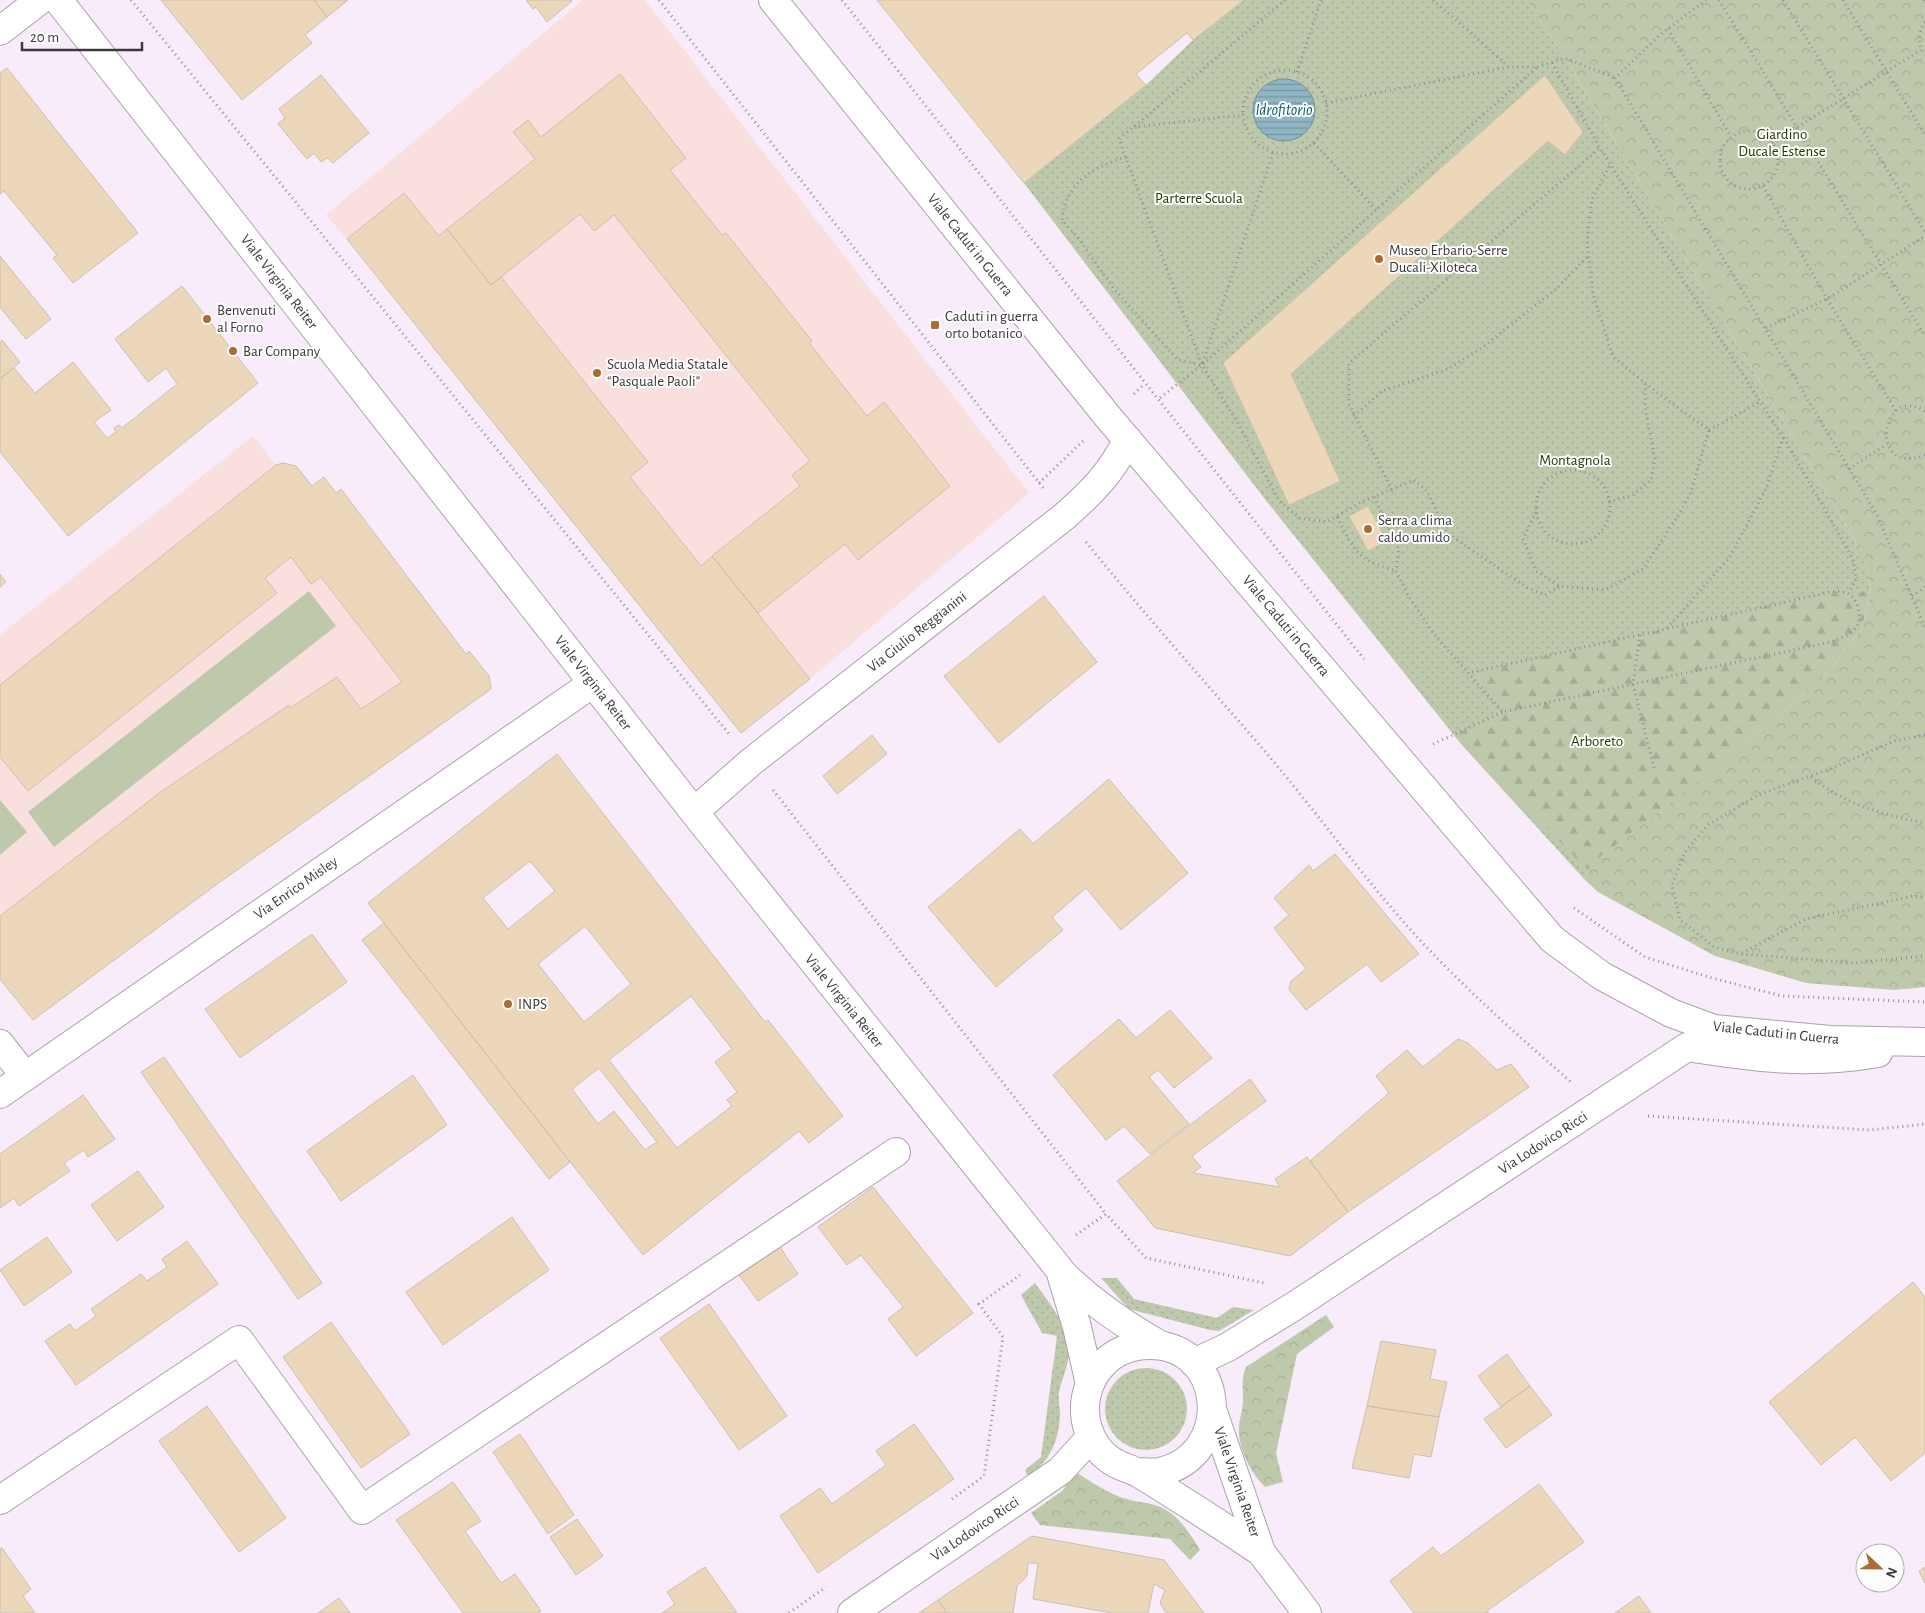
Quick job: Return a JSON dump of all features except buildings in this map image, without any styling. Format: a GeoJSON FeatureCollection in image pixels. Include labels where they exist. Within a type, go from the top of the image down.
{"type":"FeatureCollection","features":[{"type":"Feature","properties":{"kind":"street"},"geometry":{"type":"LineString","coordinates":[[0,32],[40,0]]}},
{"type":"Feature","properties":{"kind":"street","name":"Viale Virginia Reiter"},"geometry":{"type":"LineString","coordinates":[[58,0],[694,812],[1060,1270],[1077,1327],[1090,1384]]}},
{"type":"Feature","properties":{"kind":"street","name":"Viale Caduti in Guerra"},"geometry":{"type":"LineString","coordinates":[[773,0],[1128,440],[1552,939],[1577,960],[1602,976],[1671,1013],[1714,1029],[1830,1040],[1925,1043]]}},
{"type":"Feature","properties":{"kind":"street","name":"Via Giulio Reggianini"},"geometry":{"type":"LineString","coordinates":[[694,812],[751,762],[1065,516],[1093,491],[1111,470],[1128,440]]}},
{"type":"Feature","properties":{"kind":"street","name":"Via Enrico Misley"},"geometry":{"type":"LineString","coordinates":[[0,1094],[593,683]]}},
{"type":"Feature","properties":{"kind":"street","name":"Via Lodovico Ricci"},"geometry":{"type":"LineString","coordinates":[[1194,1363],[1228,1347],[1296,1305],[1687,1047],[1746,1056],[1792,1060],[1840,1060],[1925,1043]]}},
{"type":"Feature","properties":{"kind":"street"},"geometry":{"type":"LineString","coordinates":[[0,1044],[25,1076]]}},
{"type":"Feature","properties":{"kind":"street"},"geometry":{"type":"LineString","coordinates":[[0,1500],[239,1340],[362,1510],[896,1152]]}},
{"type":"Feature","properties":{"kind":"street"},"geometry":{"type":"LineString","coordinates":[[1060,1270],[1082,1293],[1106,1312],[1160,1345]]}},
{"type":"Feature","properties":{"kind":"street","name":"Viale Virginia Reiter"},"geometry":{"type":"LineString","coordinates":[[1261,1552],[1137,1472],[1110,1460],[1091,1437],[1085,1410],[1090,1384],[1101,1366],[1118,1352],[1138,1345],[1160,1345],[1178,1352],[1194,1363],[1205,1377],[1211,1394],[1213,1412],[1261,1552],[1306,1613]]}},
{"type":"Feature","properties":{"kind":"street","name":"Viale Virginia Reiter"},"geometry":{"type":"LineString","coordinates":[[1137,1472],[1159,1472],[1179,1465],[1197,1452],[1208,1433],[1213,1412]]}},
{"type":"Feature","properties":{"kind":"street","name":"Via Lodovico Ricci"},"geometry":{"type":"LineString","coordinates":[[852,1613],[1054,1476],[1091,1437]]}},
{"type":"Feature","properties":{"kind":"path"},"geometry":{"type":"LineString","coordinates":[[131,0],[751,762],[1106,1214]]}},
{"type":"Feature","properties":{"kind":"path"},"geometry":{"type":"LineString","coordinates":[[659,0],[1134,602],[1269,757],[1344,851],[1434,955],[1494,1014],[1571,1083],[1600,1105],[1637,1115],[1870,1130],[1925,1124]]}},
{"type":"Feature","properties":{"kind":"path"},"geometry":{"type":"LineString","coordinates":[[842,0],[1365,661]]}},
{"type":"Feature","properties":{"kind":"path"},"geometry":{"type":"LineString","coordinates":[[1285,0],[1119,139],[1202,365],[1240,425],[1279,501],[1300,518],[1328,522],[1374,497],[1414,480],[1427,491],[1447,533],[1462,544],[1526,587],[1545,595],[1560,586]]}},
{"type":"Feature","properties":{"kind":"path"},"geometry":{"type":"LineString","coordinates":[[1297,72],[1321,0]]}},
{"type":"Feature","properties":{"kind":"path"},"geometry":{"type":"LineString","coordinates":[[1433,0],[1508,67]]}},
{"type":"Feature","properties":{"kind":"path"},"geometry":{"type":"LineString","coordinates":[[1615,78],[1668,29],[1706,0]]}},
{"type":"Feature","properties":{"kind":"path"},"geometry":{"type":"LineString","coordinates":[[1719,0],[1925,336]]}},
{"type":"Feature","properties":{"kind":"path"},"geometry":{"type":"LineString","coordinates":[[1766,328],[1827,299],[1925,234],[1783,0]]}},
{"type":"Feature","properties":{"kind":"path"},"geometry":{"type":"LineString","coordinates":[[1843,0],[1925,135]]}},
{"type":"Feature","properties":{"kind":"path"},"geometry":{"type":"LineString","coordinates":[[1925,22],[1920,34],[1921,50],[1925,56]]}},
{"type":"Feature","properties":{"kind":"path"},"geometry":{"type":"LineString","coordinates":[[1668,29],[1731,137]]}},
{"type":"Feature","properties":{"kind":"path"},"geometry":{"type":"LineString","coordinates":[[1772,143],[1921,50]]}},
{"type":"Feature","properties":{"kind":"path"},"geometry":{"type":"LineString","coordinates":[[1326,102],[1508,67],[1537,68],[1565,58],[1615,78],[1877,515],[1925,628]]}},
{"type":"Feature","properties":{"kind":"path"},"geometry":{"type":"LineString","coordinates":[[1552,63],[1600,148],[1783,438],[1853,559],[1856,579],[1849,593]]}},
{"type":"Feature","properties":{"kind":"path"},"geometry":{"type":"LineString","coordinates":[[1157,400],[1202,365],[1537,68]]}},
{"type":"Feature","properties":{"kind":"path"},"geometry":{"type":"LineString","coordinates":[[1275,71],[1297,72],[1316,83],[1326,102],[1326,124],[1314,144],[1295,154],[1272,154],[1254,142],[1243,122],[1244,100],[1255,82],[1275,71]]}},
{"type":"Feature","properties":{"kind":"path"},"geometry":{"type":"LineString","coordinates":[[1134,127],[1243,115]]}},
{"type":"Feature","properties":{"kind":"path"},"geometry":{"type":"LineString","coordinates":[[1748,131],[1765,136],[1772,143],[1778,161],[1771,179],[1763,186],[1744,189],[1727,180],[1720,163],[1724,144],[1731,137],[1748,131]]}},
{"type":"Feature","properties":{"kind":"path"},"geometry":{"type":"LineString","coordinates":[[1314,144],[1376,210]]}},
{"type":"Feature","properties":{"kind":"path"},"geometry":{"type":"LineString","coordinates":[[1392,490],[1349,404],[1349,363],[1600,148]]}},
{"type":"Feature","properties":{"kind":"path"},"geometry":{"type":"LineString","coordinates":[[1202,365],[1272,154]]}},
{"type":"Feature","properties":{"kind":"path"},"geometry":{"type":"LineString","coordinates":[[1126,157],[1108,163],[1075,184],[1063,204],[1062,220],[1078,238],[1114,289],[1178,360],[1202,365]]}},
{"type":"Feature","properties":{"kind":"path"},"geometry":{"type":"LineString","coordinates":[[1610,164],[1592,199],[1587,241],[1593,294],[1614,357],[1645,383],[1709,430]]}},
{"type":"Feature","properties":{"kind":"path"},"geometry":{"type":"LineString","coordinates":[[1763,186],[1827,299],[1896,411]]}},
{"type":"Feature","properties":{"kind":"path"},"geometry":{"type":"LineString","coordinates":[[1354,416],[1382,390],[1448,369],[1483,347],[1556,289],[1589,256]]}},
{"type":"Feature","properties":{"kind":"path"},"geometry":{"type":"LineString","coordinates":[[1609,502],[1633,496],[1650,480],[1655,459],[1645,408],[1645,383]]}},
{"type":"Feature","properties":{"kind":"path"},"geometry":{"type":"LineString","coordinates":[[1536,512],[1542,529],[1555,540],[1573,545],[1590,540],[1604,528],[1610,512],[1608,494],[1598,479],[1581,471],[1564,471],[1548,479],[1538,494],[1536,512],[1523,539],[1536,571],[1560,586],[1604,590],[1643,569],[1676,519],[1691,492],[1709,430],[1760,402]]}},
{"type":"Feature","properties":{"kind":"path"},"geometry":{"type":"LineString","coordinates":[[1925,411],[1912,406],[1896,411],[1886,426],[1887,444],[1899,456],[1908,459],[1925,455]]}},
{"type":"Feature","properties":{"kind":"path"},"geometry":{"type":"LineString","coordinates":[[1666,629],[1729,558],[1765,491],[1783,438]]}},
{"type":"Feature","properties":{"kind":"path"},"geometry":{"type":"LineString","coordinates":[[1850,469],[1887,444]]}},
{"type":"Feature","properties":{"kind":"path"},"geometry":{"type":"LineString","coordinates":[[1374,497],[1399,549],[1396,571],[1409,597],[1436,638],[1503,712]]}},
{"type":"Feature","properties":{"kind":"path"},"geometry":{"type":"LineString","coordinates":[[1337,517],[1354,550],[1372,564],[1396,571]]}},
{"type":"Feature","properties":{"kind":"path"},"geometry":{"type":"LineString","coordinates":[[1912,596],[1925,587]]}},
{"type":"Feature","properties":{"kind":"path"},"geometry":{"type":"LineString","coordinates":[[1432,745],[1503,712],[1836,641],[1851,632],[1858,624],[1859,611],[1856,601],[1849,593],[1836,591],[1469,673]]}},
{"type":"Feature","properties":{"kind":"path"},"geometry":{"type":"LineString","coordinates":[[1640,635],[1633,684],[1654,768]]}},
{"type":"Feature","properties":{"kind":"path"},"geometry":{"type":"LineString","coordinates":[[1925,735],[1894,741],[1810,776],[1758,795],[1708,825],[1685,852],[1672,885],[1680,920],[1714,948],[1742,954],[1854,963],[1925,956]]}},
{"type":"Feature","properties":{"kind":"path"},"geometry":{"type":"LineString","coordinates":[[1426,737],[1436,750]]}},
{"type":"Feature","properties":{"kind":"path"},"geometry":{"type":"LineString","coordinates":[[1810,776],[1830,792],[1857,805],[1925,823]]}},
{"type":"Feature","properties":{"kind":"path"},"geometry":{"type":"LineString","coordinates":[[1742,954],[1806,918],[1913,896],[1925,898]]}},
{"type":"Feature","properties":{"kind":"path"},"geometry":{"type":"LineString","coordinates":[[1573,908],[1645,957],[1712,978],[1782,996],[1925,1002]]}},
{"type":"Feature","properties":{"kind":"shaded area"},"geometry":{"type":"Polygon","coordinates":[[[583,0],[645,0],[1029,493],[810,679],[741,733],[326,215],[583,0]]]}},
{"type":"Feature","properties":{"kind":"shaded area"},"geometry":{"type":"Polygon","coordinates":[[[253,436],[276,465],[288,464],[296,466],[312,486],[324,477],[336,493],[341,489],[465,654],[469,651],[489,676],[491,689],[213,887],[33,1020],[0,979],[0,635],[253,436]]]}},
{"type":"Feature","properties":{"kind":"green space"},"geometry":{"type":"Polygon","coordinates":[[[1244,0],[1526,0],[1565,58],[1865,557],[1871,591],[1740,748],[1594,862],[1588,870],[1585,880],[1461,744],[1264,498],[1024,183],[1146,85],[1193,40],[1244,0]]]}},
{"type":"Feature","properties":{"kind":"green space","name":"Giardino Ducale Estense"},"geometry":{"type":"Polygon","coordinates":[[[1526,0],[1925,0],[1925,987],[1894,990],[1806,983],[1715,956],[1598,892],[1585,880],[1588,870],[1594,862],[1740,748],[1826,675],[1862,628],[1871,591],[1865,557],[1565,58],[1526,0]]]}},
{"type":"Feature","properties":{"kind":"green space"},"geometry":{"type":"Polygon","coordinates":[[[309,591],[336,626],[54,847],[28,812],[309,591]]]}},
{"type":"Feature","properties":{"kind":"green space","name":"Arboreto"},"geometry":{"type":"Polygon","coordinates":[[[1835,591],[1849,593],[1871,591],[1862,628],[1826,675],[1740,748],[1594,862],[1588,870],[1454,735],[1503,712],[1469,673],[1835,591]]]}},
{"type":"Feature","properties":{"kind":"green space"},"geometry":{"type":"Polygon","coordinates":[[[0,800],[27,832],[0,855],[0,800]]]}},
{"type":"Feature","properties":{"kind":"green space"},"geometry":{"type":"Polygon","coordinates":[[[1101,1278],[1117,1278],[1134,1299],[1217,1318],[1233,1307],[1254,1310],[1219,1331],[1210,1330],[1129,1309],[1101,1278]]]}},
{"type":"Feature","properties":{"kind":"green space"},"geometry":{"type":"Polygon","coordinates":[[[1035,1283],[1054,1310],[1066,1332],[1069,1354],[1059,1392],[1060,1415],[1055,1442],[1048,1457],[1028,1476],[1025,1470],[1041,1457],[1057,1336],[1042,1333],[1021,1295],[1035,1283]]]}},
{"type":"Feature","properties":{"kind":"green space"},"geometry":{"type":"Polygon","coordinates":[[[1326,1315],[1334,1327],[1297,1354],[1276,1453],[1283,1482],[1265,1487],[1250,1468],[1239,1436],[1243,1404],[1244,1371],[1246,1367],[1326,1315]]]}},
{"type":"Feature","properties":{"kind":"green space"},"geometry":{"type":"Polygon","coordinates":[[[1146,1368],[1162,1371],[1175,1380],[1184,1393],[1187,1409],[1184,1425],[1175,1438],[1162,1447],[1146,1450],[1130,1447],[1117,1438],[1108,1425],[1105,1409],[1108,1393],[1117,1380],[1130,1371],[1146,1368]]]}},
{"type":"Feature","properties":{"kind":"green space"},"geometry":{"type":"Polygon","coordinates":[[[1076,1472],[1117,1496],[1165,1509],[1182,1524],[1200,1550],[1190,1560],[1170,1539],[1040,1525],[1031,1513],[1062,1491],[1076,1472]]]}},
{"type":"Feature","properties":{"kind":"water","name":"Idrofitorio"},"geometry":{"type":"Polygon","coordinates":[[[1284,79],[1296,81],[1306,88],[1313,98],[1315,110],[1313,122],[1306,132],[1296,139],[1284,141],[1272,139],[1262,132],[1255,122],[1253,110],[1255,98],[1262,88],[1272,81],[1284,79]]]}},
{"type":"Feature","properties":{"kind":"place","name":"Museo Erbario-Serre Ducali-Xiloteca"},"geometry":{"type":"Point","coordinates":[1379,259]}},
{"type":"Feature","properties":{"kind":"place","name":"Benvenuti al Forno"},"geometry":{"type":"Point","coordinates":[207,319]}},
{"type":"Feature","properties":{"kind":"place","name":"Caduti in guerra orto botanico"},"geometry":{"type":"Point","coordinates":[935,325]}},
{"type":"Feature","properties":{"kind":"place","name":"Bar Company"},"geometry":{"type":"Point","coordinates":[233,351]}},
{"type":"Feature","properties":{"kind":"place","name":"Scuola Media Statale “Pasquale Paoli”"},"geometry":{"type":"Point","coordinates":[597,373]}},
{"type":"Feature","properties":{"kind":"place","name":"Serra a clima caldo umido"},"geometry":{"type":"Point","coordinates":[1368,529]}},
{"type":"Feature","properties":{"kind":"place","name":"INPS"},"geometry":{"type":"Point","coordinates":[508,1004]}},
{"type":"Feature","properties":{"kind":"park label","name":"Parterre Scuola"},"geometry":{"type":"Point","coordinates":[1199,198]}},
{"type":"Feature","properties":{"kind":"park label","name":"Montagnola"},"geometry":{"type":"Point","coordinates":[1575,460]}}]}
